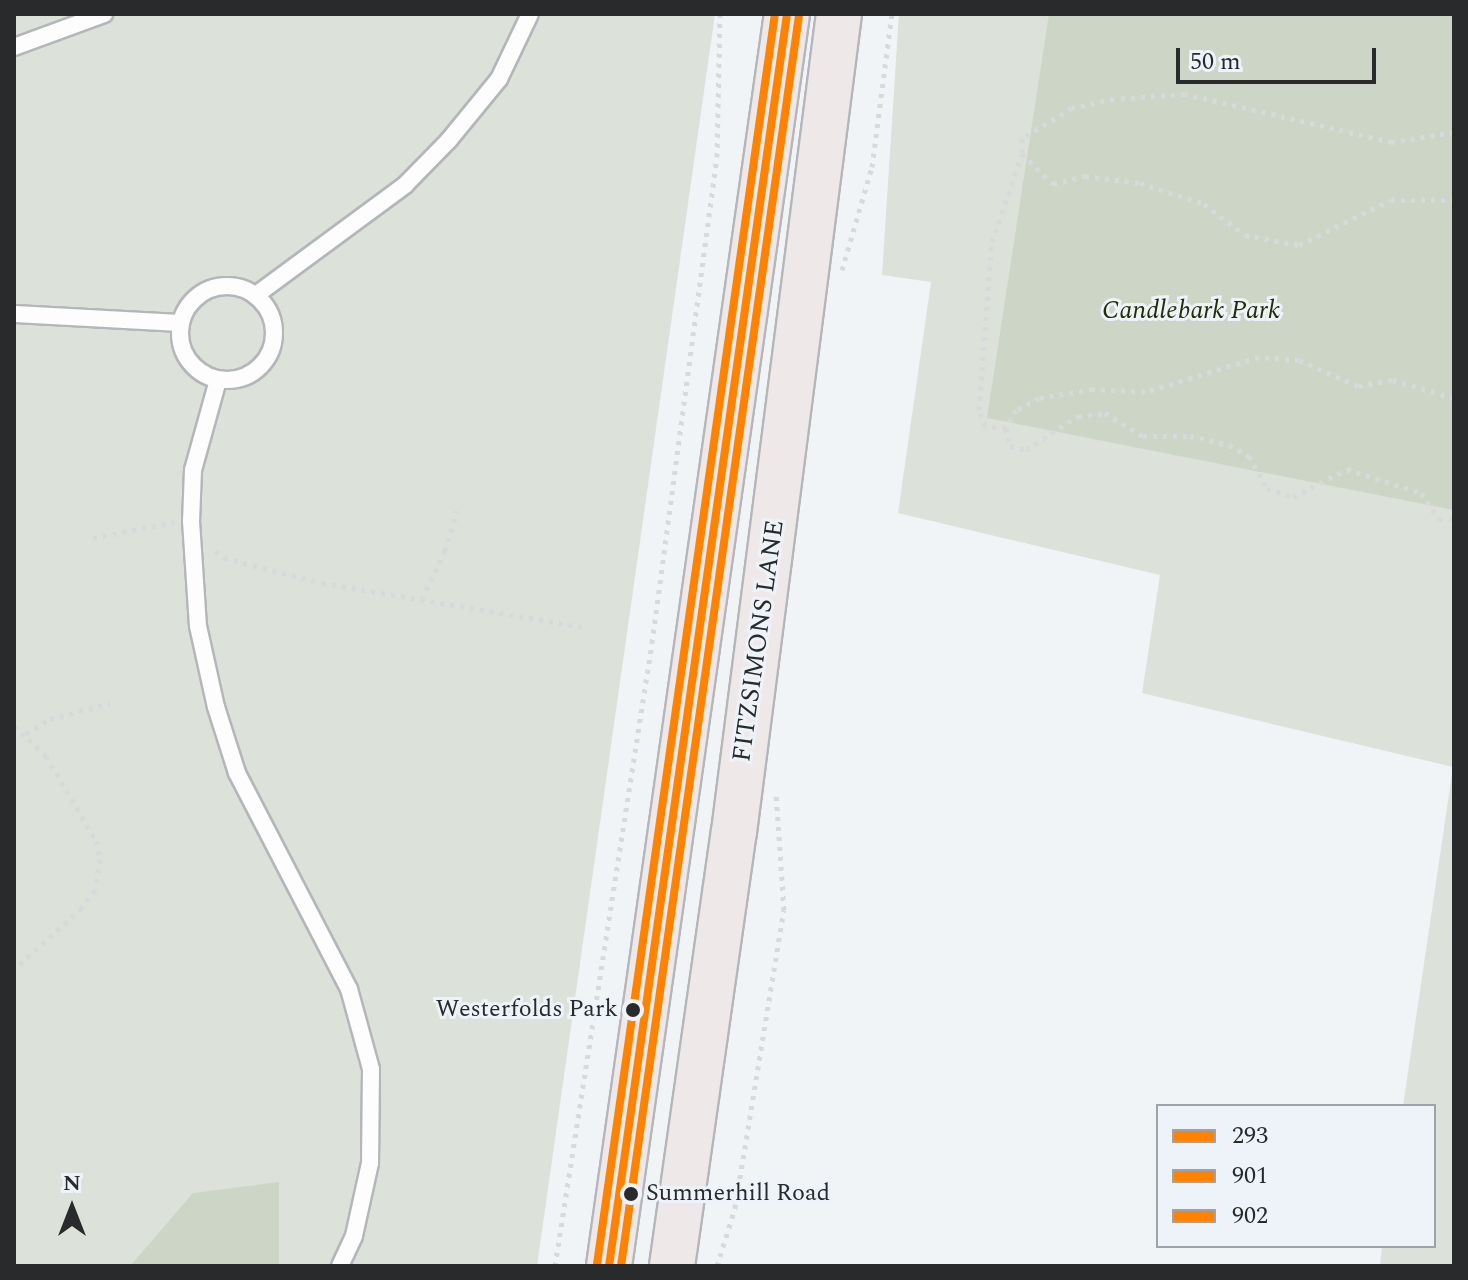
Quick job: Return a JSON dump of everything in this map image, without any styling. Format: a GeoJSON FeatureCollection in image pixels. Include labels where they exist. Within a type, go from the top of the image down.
{"type":"FeatureCollection","features":[{"type":"Feature","properties":{"kind":"main road"},"geometry":{"type":"LineString","coordinates":[[609,1266],[787,14]]}},
{"type":"Feature","properties":{"kind":"main road","name":"FITZSIMONS LANE"},"geometry":{"type":"LineString","coordinates":[[672,1266],[827,265],[839,14]]}},
{"type":"Feature","properties":{"kind":"main road"},"geometry":{"type":"LineString","coordinates":[[754,259],[827,265]]}},
{"type":"Feature","properties":{"kind":"lane"},"geometry":{"type":"LineString","coordinates":[[14,47],[104,14]]}},
{"type":"Feature","properties":{"kind":"lane"},"geometry":{"type":"LineString","coordinates":[[256,295],[405,185],[449,140],[499,79],[530,14]]}},
{"type":"Feature","properties":{"kind":"lane"},"geometry":{"type":"LineString","coordinates":[[228,286],[256,295],[271,319],[273,346],[260,368],[246,377],[218,380],[203,374],[185,355],[181,323],[198,296],[213,288],[228,286]]}},
{"type":"Feature","properties":{"kind":"lane"},"geometry":{"type":"LineString","coordinates":[[14,314],[181,323]]}},
{"type":"Feature","properties":{"kind":"lane"},"geometry":{"type":"LineString","coordinates":[[218,380],[193,470],[191,521],[198,626],[237,773],[349,989],[371,1069],[368,1175],[354,1236],[340,1266]]}},
{"type":"Feature","properties":{"kind":"path"},"geometry":{"type":"LineString","coordinates":[[555,1266],[652,643],[715,172],[720,14]]}},
{"type":"Feature","properties":{"kind":"path"},"geometry":{"type":"LineString","coordinates":[[827,265],[872,167],[892,14]]}},
{"type":"Feature","properties":{"kind":"path"},"geometry":{"type":"LineString","coordinates":[[1006,428],[985,426],[979,410],[992,242],[1022,154],[1022,138],[1072,108],[1114,99],[1185,94],[1392,142],[1454,132]]}},
{"type":"Feature","properties":{"kind":"path"},"geometry":{"type":"LineString","coordinates":[[1022,154],[1053,184],[1085,176],[1140,183],[1204,204],[1245,235],[1299,245],[1391,200],[1454,200]]}},
{"type":"Feature","properties":{"kind":"path"},"geometry":{"type":"LineString","coordinates":[[1454,398],[1392,380],[1358,386],[1319,373],[1299,360],[1259,357],[1145,392],[1093,389],[1039,398],[1016,410],[1006,428],[1010,446],[1026,450],[1078,416],[1105,413],[1143,436],[1190,436],[1229,445],[1249,456],[1267,488],[1293,497],[1347,469],[1421,493],[1439,520],[1454,518]]}},
{"type":"Feature","properties":{"kind":"path"},"geometry":{"type":"LineString","coordinates":[[422,599],[445,551],[457,511]]}},
{"type":"Feature","properties":{"kind":"path"},"geometry":{"type":"LineString","coordinates":[[93,538],[147,524],[191,521]]}},
{"type":"Feature","properties":{"kind":"path"},"geometry":{"type":"LineString","coordinates":[[213,546],[224,558],[281,574],[581,627]]}},
{"type":"Feature","properties":{"kind":"path"},"geometry":{"type":"LineString","coordinates":[[26,734],[50,719],[110,703]]}},
{"type":"Feature","properties":{"kind":"path"},"geometry":{"type":"LineString","coordinates":[[14,726],[46,756],[96,841],[99,876],[95,890],[68,925],[14,969]]}},
{"type":"Feature","properties":{"kind":"path"},"geometry":{"type":"LineString","coordinates":[[717,1266],[735,1208],[784,910],[775,784]]}},
{"type":"Feature","properties":{"kind":"green space","name":"Westerfolds Park"},"geometry":{"type":"Polygon","coordinates":[[[14,14],[715,14],[537,1266],[14,1266],[14,14]]]}},
{"type":"Feature","properties":{"kind":"green space","name":"Candlebark Park"},"geometry":{"type":"Polygon","coordinates":[[[899,14],[1454,14],[1454,1266],[1380,1266],[1382,1248],[1436,1248],[1436,1104],[1403,1104],[1453,767],[1142,693],[1160,575],[898,513],[931,282],[882,275],[899,14]]]}},
{"type":"Feature","properties":{"kind":"green space"},"geometry":{"type":"Polygon","coordinates":[[[1049,14],[1454,14],[1454,510],[987,418],[1049,14]]]}},
{"type":"Feature","properties":{"kind":"green space"},"geometry":{"type":"Polygon","coordinates":[[[279,1182],[279,1266],[130,1266],[193,1193],[279,1182]]]}},
{"type":"Feature","properties":{"kind":"transit line","name":"902"},"geometry":{"type":"LineString","coordinates":[[597,1264],[775,14]]}},
{"type":"Feature","properties":{"kind":"transit line","name":"293"},"geometry":{"type":"LineString","coordinates":[[609,1266],[787,14]]}},
{"type":"Feature","properties":{"kind":"transit line","name":"901"},"geometry":{"type":"LineString","coordinates":[[621,1266],[799,16]]}},
{"type":"Feature","properties":{"kind":"place","name":"Westerfolds Park"},"geometry":{"type":"Point","coordinates":[633,1010]}},
{"type":"Feature","properties":{"kind":"place","name":"Summerhill Road"},"geometry":{"type":"Point","coordinates":[631,1194]}}]}
